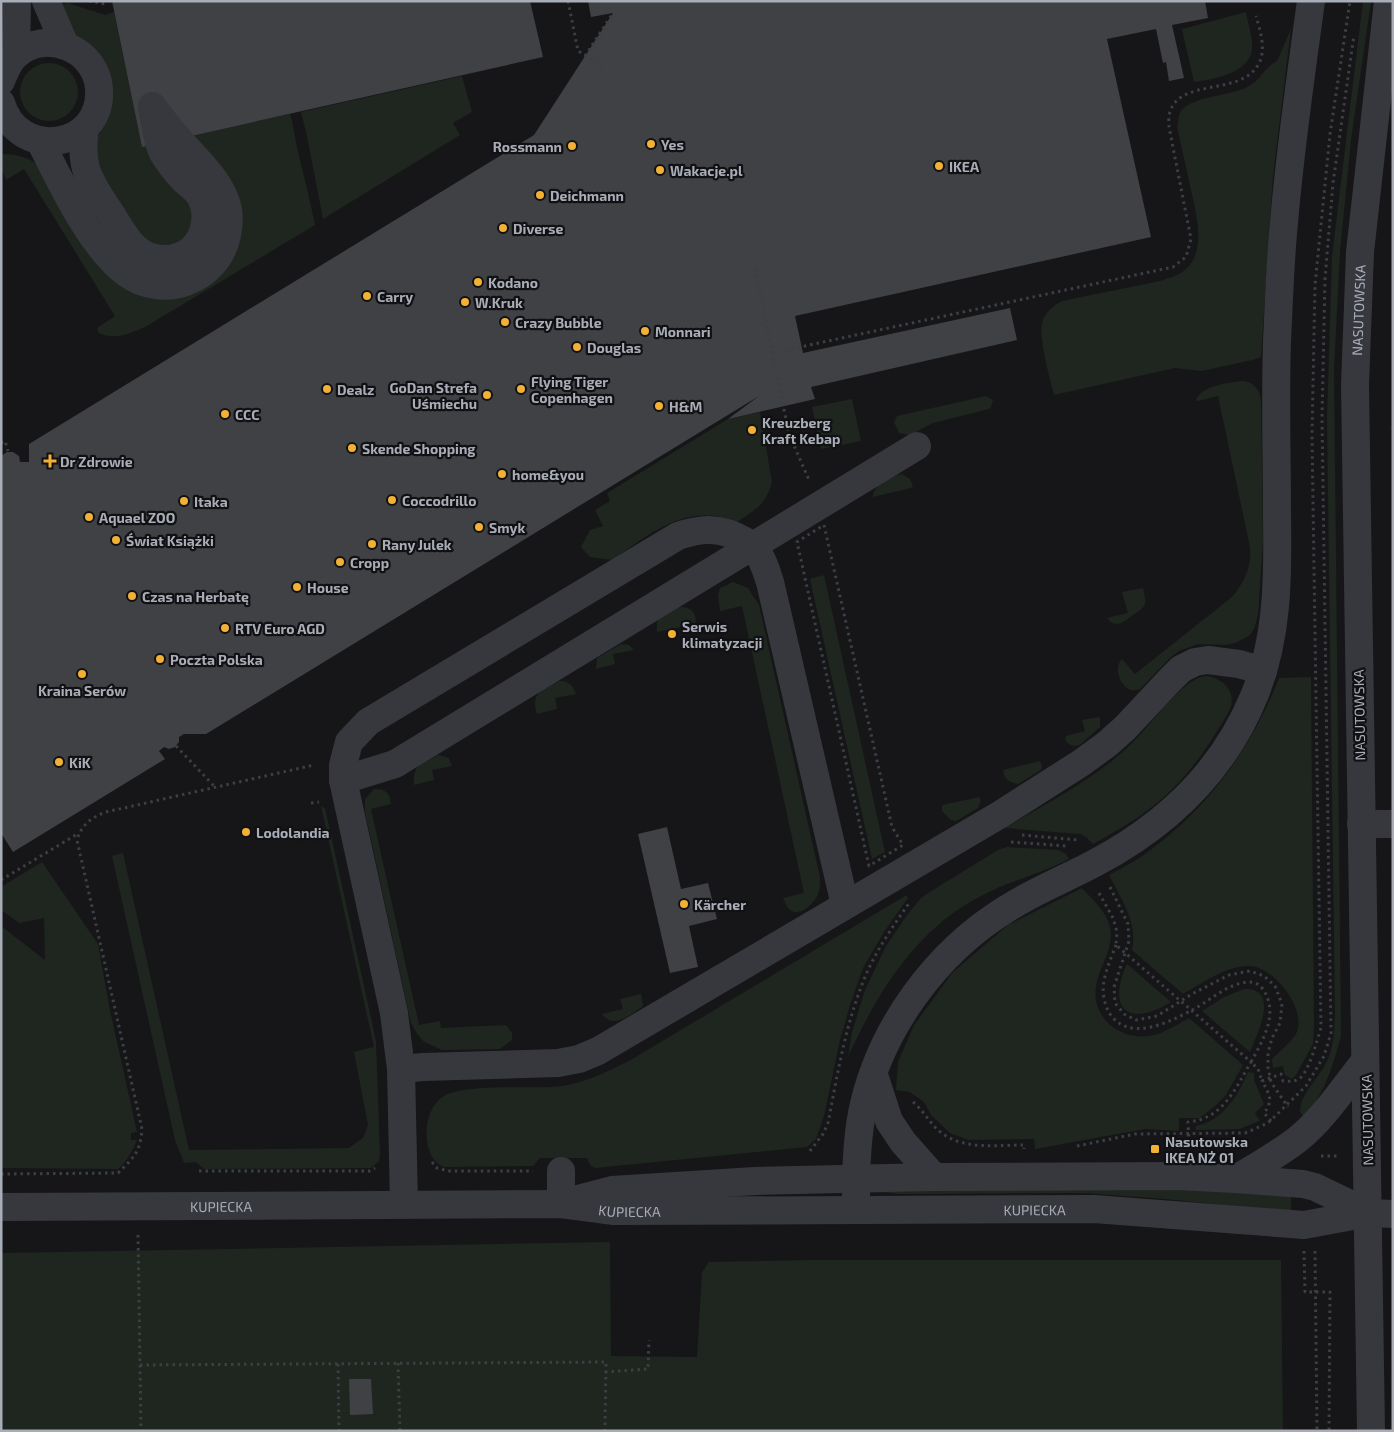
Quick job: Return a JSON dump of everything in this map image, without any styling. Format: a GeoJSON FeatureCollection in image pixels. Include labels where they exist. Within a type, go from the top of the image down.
{"type":"FeatureCollection","features":[{"type":"Feature","properties":{"kind":"street"},"geometry":{"type":"LineString","coordinates":[[16,55],[17,1]]}},
{"type":"Feature","properties":{"kind":"street"},"geometry":{"type":"LineString","coordinates":[[46,1],[65,45]]}},
{"type":"Feature","properties":{"kind":"street"},"geometry":{"type":"LineString","coordinates":[[856,1210],[857,1153],[862,1113],[884,1049],[919,989],[950,954],[973,933],[1008,908],[1097,862],[1129,843],[1178,807],[1214,766],[1240,724],[1255,694],[1263,671],[1273,627],[1277,585],[1277,343],[1283,224],[1295,115],[1311,1]]}},
{"type":"Feature","properties":{"kind":"street","name":"NASUTOWSKA"},"geometry":{"type":"LineString","coordinates":[[1371,1431],[1381,1213],[1365,1061],[1355,448],[1356,336],[1364,216],[1388,1]]}},
{"type":"Feature","properties":{"kind":"street"},"geometry":{"type":"LineString","coordinates":[[1,82],[6,68],[16,55],[27,48],[52,42],[78,51],[88,61],[96,74],[99,88],[98,102],[93,116],[85,128],[64,140],[52,142],[21,139]]}},
{"type":"Feature","properties":{"kind":"street"},"geometry":{"type":"LineString","coordinates":[[1,103],[4,112],[21,139],[57,174],[104,252],[127,274],[142,282],[174,285],[197,278],[211,268],[226,240],[230,223],[228,207],[221,189],[207,170],[152,106],[162,150],[171,166],[198,193],[202,201],[205,217],[202,234],[198,242],[185,254],[171,259],[157,259],[145,256],[129,242],[96,191],[87,170],[83,150],[85,128]]}},
{"type":"Feature","properties":{"kind":"street"},"geometry":{"type":"LineString","coordinates":[[343,780],[395,764],[917,446]]}},
{"type":"Feature","properties":{"kind":"street"},"geometry":{"type":"LineString","coordinates":[[404,1204],[401,1069],[394,1013],[343,780],[349,742],[368,722],[678,536],[694,530],[708,529],[722,530],[733,534],[752,546],[762,559],[770,582],[845,905]]}},
{"type":"Feature","properties":{"kind":"street"},"geometry":{"type":"LineString","coordinates":[[401,1069],[558,1063],[579,1059],[598,1051],[1001,814],[1081,763],[1125,728],[1181,669],[1195,662],[1208,660],[1239,664],[1263,671]]}},
{"type":"Feature","properties":{"kind":"street"},"geometry":{"type":"LineString","coordinates":[[1361,824],[1393,824]]}},
{"type":"Feature","properties":{"kind":"street"},"geometry":{"type":"LineString","coordinates":[[1236,1178],[1278,1153],[1308,1130],[1365,1061]]}},
{"type":"Feature","properties":{"kind":"street"},"geometry":{"type":"LineString","coordinates":[[874,1076],[889,1121],[903,1142],[934,1177]]}},
{"type":"Feature","properties":{"kind":"street"},"geometry":{"type":"LineString","coordinates":[[561,1171],[561,1204]]}},
{"type":"Feature","properties":{"kind":"street","name":"KUPIECKA"},"geometry":{"type":"LineString","coordinates":[[561,1204],[612,1190],[755,1181],[1120,1175],[1236,1178],[1303,1184],[1381,1213]]}},
{"type":"Feature","properties":{"kind":"street","name":"KUPIECKA"},"geometry":{"type":"LineString","coordinates":[[1,1207],[561,1204],[614,1211],[1094,1209],[1292,1224],[1315,1223],[1381,1213]]}},
{"type":"Feature","properties":{"kind":"path"},"geometry":{"type":"LineString","coordinates":[[89,1],[106,4],[105,1]]}},
{"type":"Feature","properties":{"kind":"path"},"geometry":{"type":"LineString","coordinates":[[568,1],[578,51],[603,66]]}},
{"type":"Feature","properties":{"kind":"path"},"geometry":{"type":"LineString","coordinates":[[1318,768],[1312,435],[1315,285],[1330,134],[1350,1]]}},
{"type":"Feature","properties":{"kind":"path"},"geometry":{"type":"LineString","coordinates":[[585,56],[613,13]]}},
{"type":"Feature","properties":{"kind":"path"},"geometry":{"type":"LineString","coordinates":[[772,353],[1173,268],[1186,257],[1191,239],[1169,128],[1169,112],[1177,100],[1189,93],[1223,86],[1245,78],[1259,65],[1262,48],[1256,16]]}},
{"type":"Feature","properties":{"kind":"path"},"geometry":{"type":"LineString","coordinates":[[755,269],[789,434],[812,487]]}},
{"type":"Feature","properties":{"kind":"path"},"geometry":{"type":"LineString","coordinates":[[1,443],[5,441],[8,452]]}},
{"type":"Feature","properties":{"kind":"path"},"geometry":{"type":"LineString","coordinates":[[824,525],[892,827],[903,845],[869,866],[797,542],[824,525]]}},
{"type":"Feature","properties":{"kind":"path"},"geometry":{"type":"LineString","coordinates":[[176,746],[215,787]]}},
{"type":"Feature","properties":{"kind":"path"},"geometry":{"type":"LineString","coordinates":[[1,880],[79,832]]}},
{"type":"Feature","properties":{"kind":"path"},"geometry":{"type":"LineString","coordinates":[[1015,834],[1077,839],[1088,844],[1128,924],[1128,940],[1114,987],[1115,1003],[1124,1014],[1136,1020],[1158,1016],[1229,975],[1250,971],[1264,976],[1275,986],[1282,1004],[1280,1023],[1272,1038],[1268,1053],[1268,1068],[1271,1082],[1308,1130]]}},
{"type":"Feature","properties":{"kind":"path"},"geometry":{"type":"LineString","coordinates":[[1008,842],[1070,847]]}},
{"type":"Feature","properties":{"kind":"path"},"geometry":{"type":"LineString","coordinates":[[1098,892],[1113,918],[1118,932],[1104,981],[1103,995],[1107,1010],[1114,1021],[1127,1028],[1156,1026],[1192,1010],[1233,986],[1248,981],[1259,985],[1268,996],[1270,1012],[1268,1027],[1251,1062],[1228,1101],[1215,1113],[1200,1121],[1188,1122],[1189,1147]]}},
{"type":"Feature","properties":{"kind":"path"},"geometry":{"type":"LineString","coordinates":[[810,1152],[823,1134],[828,1123],[845,1041],[859,993],[886,939],[914,896]]}},
{"type":"Feature","properties":{"kind":"path"},"geometry":{"type":"LineString","coordinates":[[1116,944],[1251,1062],[1258,1069],[1262,1081]]}},
{"type":"Feature","properties":{"kind":"path"},"geometry":{"type":"LineString","coordinates":[[910,1099],[943,1134],[957,1141],[973,1145],[1024,1145],[1024,1154]]}},
{"type":"Feature","properties":{"kind":"path"},"geometry":{"type":"LineString","coordinates":[[1070,1148],[1135,1134],[1245,1133],[1268,1123],[1287,1105]]}},
{"type":"Feature","properties":{"kind":"path"},"geometry":{"type":"LineString","coordinates":[[1179,1147],[1239,1145]]}},
{"type":"Feature","properties":{"kind":"path"},"geometry":{"type":"LineString","coordinates":[[1320,1156],[1345,1156]]}},
{"type":"Feature","properties":{"kind":"path"},"geometry":{"type":"LineString","coordinates":[[428,1158],[437,1168],[448,1171],[561,1171]]}},
{"type":"Feature","properties":{"kind":"path"},"geometry":{"type":"LineString","coordinates":[[199,1171],[370,1171]]}},
{"type":"Feature","properties":{"kind":"path"},"geometry":{"type":"LineString","coordinates":[[1,1174],[118,1173]]}},
{"type":"Feature","properties":{"kind":"path"},"geometry":{"type":"LineString","coordinates":[[1315,1223],[1317,1431]]}},
{"type":"Feature","properties":{"kind":"path"},"geometry":{"type":"LineString","coordinates":[[138,1232],[141,1431]]}},
{"type":"Feature","properties":{"kind":"path"},"geometry":{"type":"LineString","coordinates":[[1330,1292],[1338,1292]]}},
{"type":"Feature","properties":{"kind":"path"},"geometry":{"type":"LineString","coordinates":[[605,1372],[648,1369],[649,1340]]}},
{"type":"Feature","properties":{"kind":"path"},"geometry":{"type":"LineString","coordinates":[[140,1365],[606,1362],[605,1431]]}},
{"type":"Feature","properties":{"kind":"path"},"geometry":{"type":"LineString","coordinates":[[338,1364],[339,1431]]}},
{"type":"Feature","properties":{"kind":"path"},"geometry":{"type":"LineString","coordinates":[[398,1364],[400,1431]]}},
{"type":"Feature","properties":{"kind":"shaded area"},"geometry":{"type":"Polygon","coordinates":[[[1363,1],[1371,1],[1351,140],[1340,252],[1334,369],[1341,1036],[1323,1089],[1304,1117],[1300,1112],[1301,1105],[1306,1093],[1328,1059],[1333,1040],[1335,1015],[1327,418],[1332,256],[1363,1]]]}},
{"type":"Feature","properties":{"kind":"shaded area"},"geometry":{"type":"Polygon","coordinates":[[[68,3],[105,15],[114,12],[142,146],[147,146],[185,195],[195,213],[187,243],[149,249],[95,168],[96,140],[107,119],[111,105],[111,78],[105,61],[90,45],[73,34],[54,6],[68,3]]]}},
{"type":"Feature","properties":{"kind":"shaded area"},"geometry":{"type":"Polygon","coordinates":[[[1246,12],[1252,41],[1252,50],[1249,58],[1237,70],[1229,74],[1194,82],[1182,29],[1246,12]]]}},
{"type":"Feature","properties":{"kind":"shaded area"},"geometry":{"type":"Polygon","coordinates":[[[1291,29],[1273,176],[1261,357],[1202,371],[1175,368],[1054,395],[1042,335],[1043,320],[1046,314],[1062,301],[1160,281],[1185,270],[1192,261],[1196,251],[1198,227],[1177,127],[1179,115],[1183,108],[1190,104],[1241,90],[1257,80],[1277,61],[1291,29]]]}},
{"type":"Feature","properties":{"kind":"shaded area"},"geometry":{"type":"Polygon","coordinates":[[[43,63],[55,63],[70,71],[78,86],[78,98],[70,113],[55,121],[43,121],[28,113],[20,98],[20,86],[28,71],[43,63]]]}},
{"type":"Feature","properties":{"kind":"shaded area"},"geometry":{"type":"Polygon","coordinates":[[[462,76],[472,112],[453,123],[460,135],[323,219],[301,112],[462,76]]]}},
{"type":"Feature","properties":{"kind":"shaded area"},"geometry":{"type":"Polygon","coordinates":[[[290,114],[315,225],[145,327],[122,335],[111,336],[99,333],[97,328],[115,316],[24,169],[6,180],[1,167],[1,154],[31,160],[40,166],[94,252],[190,291],[194,134],[290,114]]]}},
{"type":"Feature","properties":{"kind":"shaded area"},"geometry":{"type":"Polygon","coordinates":[[[1244,381],[1257,388],[1261,402],[1263,540],[1258,615],[1254,629],[1249,636],[1235,643],[1227,645],[1198,644],[1179,651],[1140,689],[1129,689],[1124,686],[1119,675],[1119,663],[1122,659],[1135,674],[1232,597],[1246,574],[1250,562],[1250,547],[1218,396],[1196,400],[1199,395],[1210,388],[1244,381]]]}},
{"type":"Feature","properties":{"kind":"shaded area"},"geometry":{"type":"Polygon","coordinates":[[[986,396],[993,400],[989,409],[933,423],[910,435],[899,433],[894,422],[897,416],[986,396]]]}},
{"type":"Feature","properties":{"kind":"shaded area"},"geometry":{"type":"Polygon","coordinates":[[[852,399],[861,441],[821,449],[812,407],[852,399]]]}},
{"type":"Feature","properties":{"kind":"shaded area"},"geometry":{"type":"Polygon","coordinates":[[[760,412],[772,482],[767,496],[754,510],[737,522],[719,517],[702,516],[670,523],[612,560],[590,557],[581,547],[590,530],[603,526],[595,510],[610,501],[607,493],[728,419],[760,412]]]}},
{"type":"Feature","properties":{"kind":"shaded area"},"geometry":{"type":"Polygon","coordinates":[[[902,474],[910,479],[913,486],[911,488],[873,497],[879,485],[888,479],[902,474]]]}},
{"type":"Feature","properties":{"kind":"shaded area"},"geometry":{"type":"Polygon","coordinates":[[[824,575],[885,852],[872,859],[810,579],[824,575]]]}},
{"type":"Feature","properties":{"kind":"shaded area"},"geometry":{"type":"Polygon","coordinates":[[[733,582],[748,588],[759,605],[820,877],[820,888],[817,896],[801,912],[789,909],[783,898],[804,893],[742,606],[720,611],[718,595],[720,588],[733,582]]]}},
{"type":"Feature","properties":{"kind":"shaded area"},"geometry":{"type":"Polygon","coordinates":[[[1143,588],[1145,604],[1143,607],[1127,620],[1117,624],[1110,622],[1107,618],[1128,613],[1122,592],[1143,588]]]}},
{"type":"Feature","properties":{"kind":"shaded area"},"geometry":{"type":"Polygon","coordinates":[[[679,607],[692,611],[696,620],[695,624],[657,632],[657,622],[659,619],[679,607]]]}},
{"type":"Feature","properties":{"kind":"shaded area"},"geometry":{"type":"Polygon","coordinates":[[[621,644],[629,645],[634,650],[613,654],[615,664],[596,669],[597,658],[621,644]]]}},
{"type":"Feature","properties":{"kind":"shaded area"},"geometry":{"type":"Polygon","coordinates":[[[1205,676],[1221,681],[1226,685],[1232,700],[1230,709],[1205,749],[1188,771],[1169,792],[1148,810],[1093,844],[1080,834],[1005,828],[1072,789],[1105,767],[1133,742],[1177,694],[1196,679],[1205,676]]]}},
{"type":"Feature","properties":{"kind":"shaded area"},"geometry":{"type":"Polygon","coordinates":[[[1311,677],[1314,1028],[1313,1044],[1292,1079],[1285,1075],[1283,1066],[1273,1068],[1272,1059],[1294,1037],[1298,1024],[1293,1002],[1278,981],[1269,973],[1259,968],[1240,967],[1214,976],[1183,994],[1132,950],[1133,930],[1131,920],[1109,875],[1141,857],[1168,836],[1189,818],[1208,797],[1241,753],[1268,704],[1279,678],[1311,677]]]}},
{"type":"Feature","properties":{"kind":"shaded area"},"geometry":{"type":"Polygon","coordinates":[[[559,681],[565,681],[570,684],[576,694],[555,698],[557,709],[537,714],[535,701],[539,693],[559,681]]]}},
{"type":"Feature","properties":{"kind":"shaded area"},"geometry":{"type":"Polygon","coordinates":[[[1099,717],[1100,727],[1080,745],[1073,746],[1066,741],[1066,736],[1085,731],[1082,720],[1099,717]]]}},
{"type":"Feature","properties":{"kind":"shaded area"},"geometry":{"type":"Polygon","coordinates":[[[438,755],[449,758],[452,766],[432,770],[434,780],[414,785],[416,769],[438,755]]]}},
{"type":"Feature","properties":{"kind":"shaded area"},"geometry":{"type":"Polygon","coordinates":[[[1040,761],[1042,765],[1041,770],[1018,784],[1004,776],[1003,770],[1040,761]]]}},
{"type":"Feature","properties":{"kind":"shaded area"},"geometry":{"type":"Polygon","coordinates":[[[374,789],[386,792],[391,804],[371,809],[419,1025],[440,1021],[441,1028],[506,1025],[512,1033],[512,1040],[500,1049],[442,1050],[423,1041],[411,1023],[365,812],[365,799],[374,789]]]}},
{"type":"Feature","properties":{"kind":"shaded area"},"geometry":{"type":"Polygon","coordinates":[[[980,797],[978,808],[956,821],[951,820],[942,811],[942,805],[980,797]]]}},
{"type":"Feature","properties":{"kind":"shaded area"},"geometry":{"type":"Polygon","coordinates":[[[321,806],[325,808],[376,1041],[379,1161],[371,1168],[204,1169],[196,1162],[184,1163],[175,1140],[112,856],[123,853],[189,1150],[349,1148],[363,1138],[368,1125],[354,1052],[374,1047],[321,806]]]}},
{"type":"Feature","properties":{"kind":"shaded area"},"geometry":{"type":"Polygon","coordinates":[[[1007,847],[1058,850],[1066,854],[1069,859],[981,896],[937,926],[901,965],[886,987],[872,1009],[848,1057],[852,1032],[865,990],[886,946],[907,915],[921,898],[928,893],[998,850],[1007,847]]]}},
{"type":"Feature","properties":{"kind":"shaded area"},"geometry":{"type":"Polygon","coordinates":[[[42,862],[98,944],[110,1010],[137,1132],[131,1133],[131,1140],[137,1140],[129,1156],[118,1169],[1,1168],[1,926],[45,960],[44,918],[19,923],[1,910],[1,887],[42,862]]]}},
{"type":"Feature","properties":{"kind":"shaded area"},"geometry":{"type":"Polygon","coordinates":[[[1082,888],[1102,911],[1110,927],[1109,949],[1096,986],[1098,1007],[1102,1016],[1109,1024],[1127,1034],[1148,1036],[1164,1032],[1189,1018],[1243,1065],[1226,1095],[1215,1106],[1200,1118],[1179,1118],[1179,1131],[1145,1129],[1035,1149],[1034,1139],[968,1140],[950,1133],[931,1115],[924,1102],[910,1092],[896,1090],[898,1062],[914,1025],[953,972],[1008,925],[1082,888]]]}},
{"type":"Feature","properties":{"kind":"shaded area"},"geometry":{"type":"Polygon","coordinates":[[[905,896],[908,898],[884,932],[863,968],[840,1040],[824,1116],[816,1139],[807,1147],[595,1168],[590,1165],[587,1158],[540,1158],[533,1166],[444,1167],[437,1163],[432,1156],[427,1140],[427,1123],[433,1107],[441,1098],[451,1093],[481,1088],[562,1086],[580,1082],[604,1073],[629,1061],[905,896]]]}},
{"type":"Feature","properties":{"kind":"shaded area"},"geometry":{"type":"Polygon","coordinates":[[[1127,964],[1171,1002],[1143,1014],[1133,1014],[1125,1010],[1119,993],[1121,980],[1127,964]]]}},
{"type":"Feature","properties":{"kind":"shaded area"},"geometry":{"type":"Polygon","coordinates":[[[1244,989],[1255,991],[1262,996],[1264,1004],[1261,1024],[1250,1052],[1202,1011],[1224,997],[1244,989]]]}},
{"type":"Feature","properties":{"kind":"shaded area"},"geometry":{"type":"Polygon","coordinates":[[[641,994],[642,1007],[622,1020],[611,1021],[602,1014],[623,1009],[620,999],[641,994]]]}},
{"type":"Feature","properties":{"kind":"shaded area"},"geometry":{"type":"Polygon","coordinates":[[[1248,1072],[1254,1073],[1254,1080],[1264,1104],[1255,1113],[1260,1121],[1239,1129],[1196,1130],[1196,1126],[1214,1119],[1222,1113],[1234,1098],[1248,1072]]]}},
{"type":"Feature","properties":{"kind":"shaded area"},"geometry":{"type":"Polygon","coordinates":[[[1085,1187],[1291,1193],[1291,1212],[1084,1193],[899,1194],[881,1192],[1085,1187]]]}},
{"type":"Feature","properties":{"kind":"shaded area"},"geometry":{"type":"Polygon","coordinates":[[[610,1242],[611,1356],[697,1357],[702,1272],[709,1262],[812,1260],[1281,1260],[1283,1431],[1,1431],[1,1253],[610,1242]]]}},
{"type":"Feature","properties":{"kind":"building"},"geometry":{"type":"Polygon","coordinates":[[[112,1],[530,1],[543,57],[142,147],[112,1]]]}},
{"type":"Feature","properties":{"kind":"building","name":"Skende Shopping"},"geometry":{"type":"Polygon","coordinates":[[[588,1],[1205,1],[1208,18],[1172,25],[1184,78],[1169,81],[1166,62],[1163,63],[1156,29],[1107,39],[1151,237],[795,316],[803,353],[1010,308],[1017,340],[811,387],[815,399],[728,419],[759,396],[206,734],[184,734],[179,737],[179,742],[175,747],[169,749],[164,747],[159,751],[165,759],[13,852],[1,833],[1,456],[7,452],[13,452],[19,456],[20,462],[29,462],[29,444],[534,135],[613,13],[591,17],[588,1]]]}},
{"type":"Feature","properties":{"kind":"building","name":"Kärcher"},"geometry":{"type":"Polygon","coordinates":[[[667,827],[681,889],[708,883],[717,919],[689,926],[698,967],[670,973],[638,834],[667,827]]]}},
{"type":"Feature","properties":{"kind":"building"},"geometry":{"type":"Polygon","coordinates":[[[349,1379],[371,1379],[373,1414],[350,1415],[349,1379]]]}},
{"type":"Feature","properties":{"kind":"place","name":"Yes"},"geometry":{"type":"Point","coordinates":[651,144]}},
{"type":"Feature","properties":{"kind":"place","name":"Rossmann"},"geometry":{"type":"Point","coordinates":[572,146]}},
{"type":"Feature","properties":{"kind":"place","name":"IKEA"},"geometry":{"type":"Point","coordinates":[939,166]}},
{"type":"Feature","properties":{"kind":"place","name":"Wakacje.pl"},"geometry":{"type":"Point","coordinates":[660,170]}},
{"type":"Feature","properties":{"kind":"place","name":"Deichmann"},"geometry":{"type":"Point","coordinates":[540,195]}},
{"type":"Feature","properties":{"kind":"place","name":"Diverse"},"geometry":{"type":"Point","coordinates":[503,228]}},
{"type":"Feature","properties":{"kind":"place","name":"Kodano"},"geometry":{"type":"Point","coordinates":[478,282]}},
{"type":"Feature","properties":{"kind":"place","name":"Carry"},"geometry":{"type":"Point","coordinates":[367,296]}},
{"type":"Feature","properties":{"kind":"place","name":"W.Kruk"},"geometry":{"type":"Point","coordinates":[465,302]}},
{"type":"Feature","properties":{"kind":"place","name":"Crazy Bubble"},"geometry":{"type":"Point","coordinates":[505,322]}},
{"type":"Feature","properties":{"kind":"place","name":"Monnari"},"geometry":{"type":"Point","coordinates":[645,331]}},
{"type":"Feature","properties":{"kind":"place","name":"Douglas"},"geometry":{"type":"Point","coordinates":[577,347]}},
{"type":"Feature","properties":{"kind":"place","name":"Dealz"},"geometry":{"type":"Point","coordinates":[327,389]}},
{"type":"Feature","properties":{"kind":"place","name":"Flying Tiger Copenhagen"},"geometry":{"type":"Point","coordinates":[521,389]}},
{"type":"Feature","properties":{"kind":"place","name":"GoDan Strefa Uśmiechu"},"geometry":{"type":"Point","coordinates":[487,395]}},
{"type":"Feature","properties":{"kind":"place","name":"H&M"},"geometry":{"type":"Point","coordinates":[659,406]}},
{"type":"Feature","properties":{"kind":"place","name":"CCC"},"geometry":{"type":"Point","coordinates":[225,414]}},
{"type":"Feature","properties":{"kind":"place","name":"Kreuzberg Kraft Kebap"},"geometry":{"type":"Point","coordinates":[752,430]}},
{"type":"Feature","properties":{"kind":"place","name":"Skende Shopping"},"geometry":{"type":"Point","coordinates":[352,448]}},
{"type":"Feature","properties":{"kind":"place","name":"Dr Zdrowie"},"geometry":{"type":"Point","coordinates":[50,461]}},
{"type":"Feature","properties":{"kind":"place","name":"home&you"},"geometry":{"type":"Point","coordinates":[502,474]}},
{"type":"Feature","properties":{"kind":"place","name":"Coccodrillo"},"geometry":{"type":"Point","coordinates":[392,500]}},
{"type":"Feature","properties":{"kind":"place","name":"Itaka"},"geometry":{"type":"Point","coordinates":[184,501]}},
{"type":"Feature","properties":{"kind":"place","name":"Aquael ZOO"},"geometry":{"type":"Point","coordinates":[89,517]}},
{"type":"Feature","properties":{"kind":"place","name":"Smyk"},"geometry":{"type":"Point","coordinates":[479,527]}},
{"type":"Feature","properties":{"kind":"place","name":"Świat Książki"},"geometry":{"type":"Point","coordinates":[116,540]}},
{"type":"Feature","properties":{"kind":"place","name":"Rany Julek"},"geometry":{"type":"Point","coordinates":[372,544]}},
{"type":"Feature","properties":{"kind":"place","name":"Cropp"},"geometry":{"type":"Point","coordinates":[340,562]}},
{"type":"Feature","properties":{"kind":"place","name":"House"},"geometry":{"type":"Point","coordinates":[297,587]}},
{"type":"Feature","properties":{"kind":"place","name":"Czas na Herbatę"},"geometry":{"type":"Point","coordinates":[132,596]}},
{"type":"Feature","properties":{"kind":"place","name":"RTV Euro AGD"},"geometry":{"type":"Point","coordinates":[225,628]}},
{"type":"Feature","properties":{"kind":"place","name":"Serwis klimatyzacji"},"geometry":{"type":"Point","coordinates":[672,634]}},
{"type":"Feature","properties":{"kind":"place","name":"Poczta Polska"},"geometry":{"type":"Point","coordinates":[160,659]}},
{"type":"Feature","properties":{"kind":"place","name":"Kraina Serów"},"geometry":{"type":"Point","coordinates":[82,674]}},
{"type":"Feature","properties":{"kind":"place","name":"KiK"},"geometry":{"type":"Point","coordinates":[59,762]}},
{"type":"Feature","properties":{"kind":"place","name":"Lodolandia"},"geometry":{"type":"Point","coordinates":[246,832]}},
{"type":"Feature","properties":{"kind":"place","name":"Kärcher"},"geometry":{"type":"Point","coordinates":[684,904]}},
{"type":"Feature","properties":{"kind":"place","name":"Nasutowska IKEA NŻ 01"},"geometry":{"type":"Point","coordinates":[1155,1149]}}]}
